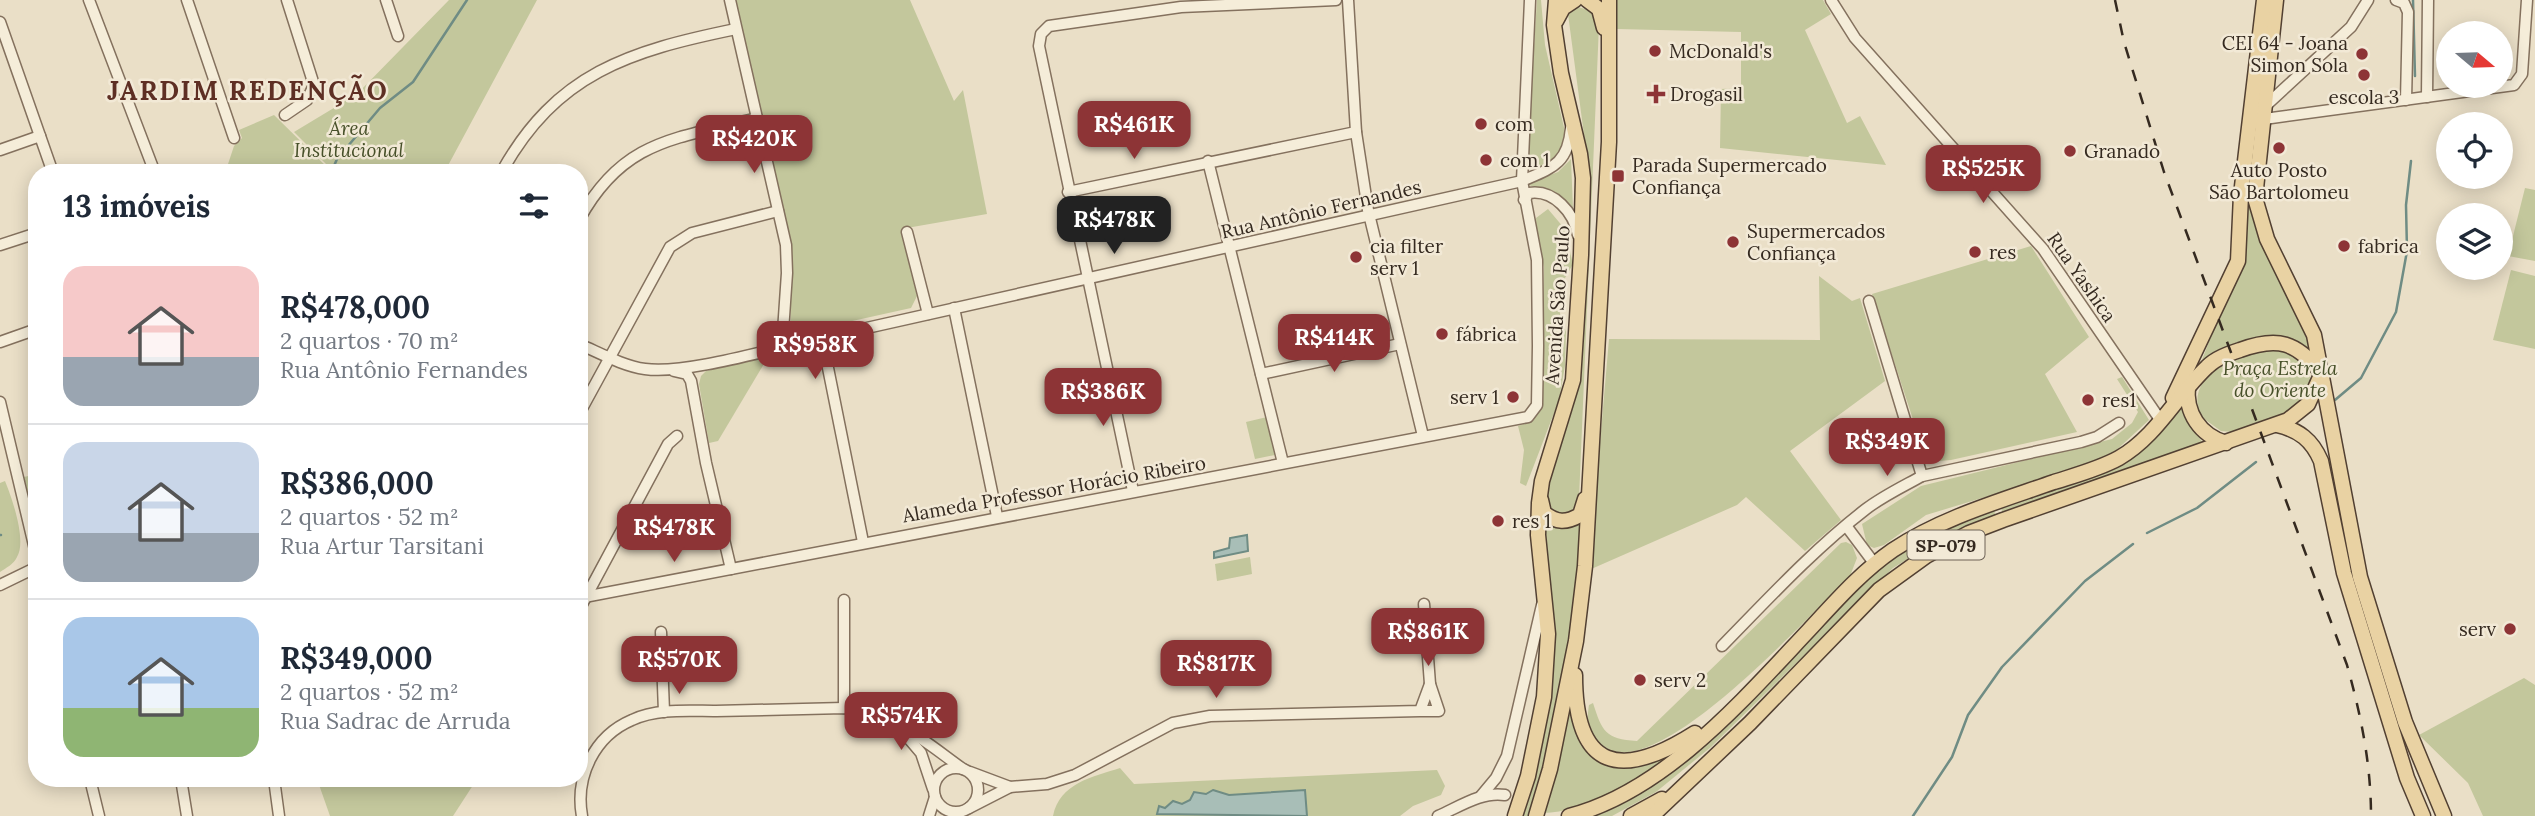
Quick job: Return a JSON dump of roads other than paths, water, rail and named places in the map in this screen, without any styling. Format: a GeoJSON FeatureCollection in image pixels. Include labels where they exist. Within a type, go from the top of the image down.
{"type":"FeatureCollection","features":[{"type":"Feature","properties":{"kind":"main road","name":"Avenida São Paulo"},"geometry":{"type":"LineString","coordinates":[[1516,814],[1544,697],[1548,634],[1538,535],[1542,481],[1573,380],[1581,256],[1583,178],[1554,25],[1556,0]]}},
{"type":"Feature","properties":{"kind":"main road"},"geometry":{"type":"LineString","coordinates":[[1554,25],[1563,8],[1575,0]]}},
{"type":"Feature","properties":{"kind":"main road"},"geometry":{"type":"LineString","coordinates":[[1587,0],[1599,9],[1604,20],[1603,108],[1609,119]]}},
{"type":"Feature","properties":{"kind":"main road"},"geometry":{"type":"LineString","coordinates":[[1537,814],[1576,641],[1585,566],[1609,119],[1609,0]]}},
{"type":"Feature","properties":{"kind":"main road"},"geometry":{"type":"LineString","coordinates":[[2264,0],[2254,184],[2257,210],[2267,239],[2309,322],[2322,373],[2360,577],[2405,722],[2444,816]]}},
{"type":"Feature","properties":{"kind":"main road"},"geometry":{"type":"LineString","coordinates":[[2161,421],[2238,261],[2241,195],[2258,116],[2276,0]]}},
{"type":"Feature","properties":{"kind":"main road","name":"SP-079"},"geometry":{"type":"LineString","coordinates":[[1569,816],[1594,810],[1664,770],[1729,711],[1874,563],[1895,548],[1945,523],[2119,458],[2161,421],[2211,363],[2264,342],[2281,342],[2297,348],[2322,373],[2308,404],[2296,415],[2277,425],[1991,524],[1926,556],[1879,590],[1652,816]]}},
{"type":"Feature","properties":{"kind":"main road"},"geometry":{"type":"LineString","coordinates":[[2194,357],[2188,391],[2195,421],[2210,436],[2226,443]]}},
{"type":"Feature","properties":{"kind":"main road"},"geometry":{"type":"LineString","coordinates":[[2277,425],[2302,434],[2316,449],[2321,461],[2344,573],[2407,778],[2423,816]]}},
{"type":"Feature","properties":{"kind":"main road"},"geometry":{"type":"LineString","coordinates":[[1542,481],[1541,504],[1545,513],[1553,520],[1571,520],[1583,508],[1590,463]]}},
{"type":"Feature","properties":{"kind":"main road","name":"SP-079"},"geometry":{"type":"LineString","coordinates":[[1576,641],[1575,705],[1589,743],[1602,754],[1620,761],[1641,760],[1670,748],[1729,711]]}},
{"type":"Feature","properties":{"kind":"main road","name":"SP-079"},"geometry":{"type":"LineString","coordinates":[[1631,816],[1687,783]]}},
{"type":"Feature","properties":{"kind":"street"},"geometry":{"type":"LineString","coordinates":[[89,0],[152,164]]}},
{"type":"Feature","properties":{"kind":"street"},"geometry":{"type":"LineString","coordinates":[[187,0],[234,138]]}},
{"type":"Feature","properties":{"kind":"street"},"geometry":{"type":"LineString","coordinates":[[285,115],[307,100],[314,85],[287,0]]}},
{"type":"Feature","properties":{"kind":"street"},"geometry":{"type":"LineString","coordinates":[[386,0],[398,36]]}},
{"type":"Feature","properties":{"kind":"street"},"geometry":{"type":"LineString","coordinates":[[1133,491],[1068,192],[1039,46],[1041,34],[1049,26],[1181,3],[1336,0]]}},
{"type":"Feature","properties":{"kind":"street"},"geometry":{"type":"LineString","coordinates":[[1348,0],[1356,132],[1369,215],[1423,436]]}},
{"type":"Feature","properties":{"kind":"street"},"geometry":{"type":"LineString","coordinates":[[1524,200],[1521,84],[1530,0]]}},
{"type":"Feature","properties":{"kind":"street","name":"Rua Yashica"},"geometry":{"type":"LineString","coordinates":[[1831,0],[1855,38],[2043,249],[2161,421]]}},
{"type":"Feature","properties":{"kind":"street"},"geometry":{"type":"LineString","coordinates":[[2258,116],[2351,27],[2368,0]]}},
{"type":"Feature","properties":{"kind":"street"},"geometry":{"type":"LineString","coordinates":[[2396,0],[2404,3],[2407,12],[2406,100]]}},
{"type":"Feature","properties":{"kind":"street"},"geometry":{"type":"LineString","coordinates":[[2427,97],[2428,0]]}},
{"type":"Feature","properties":{"kind":"street"},"geometry":{"type":"LineString","coordinates":[[2258,116],[2514,85],[2519,80],[2527,0]]}},
{"type":"Feature","properties":{"kind":"street"},"geometry":{"type":"LineString","coordinates":[[731,2],[786,245],[787,273],[782,346]]}},
{"type":"Feature","properties":{"kind":"street"},"geometry":{"type":"LineString","coordinates":[[0,22],[50,164]]}},
{"type":"Feature","properties":{"kind":"street"},"geometry":{"type":"LineString","coordinates":[[507,164],[538,117],[602,69],[638,55],[736,29]]}},
{"type":"Feature","properties":{"kind":"street"},"geometry":{"type":"LineString","coordinates":[[588,207],[608,178],[645,148],[674,138],[757,118]]}},
{"type":"Feature","properties":{"kind":"street","name":"Rua Antônio Fernandes"},"geometry":{"type":"LineString","coordinates":[[663,369],[713,362],[1522,181],[1561,161],[1569,146],[1571,118]]}},
{"type":"Feature","properties":{"kind":"street"},"geometry":{"type":"LineString","coordinates":[[1068,192],[1356,132]]}},
{"type":"Feature","properties":{"kind":"street"},"geometry":{"type":"LineString","coordinates":[[0,150],[40,136]]}},
{"type":"Feature","properties":{"kind":"street"},"geometry":{"type":"LineString","coordinates":[[1208,161],[1283,463]]}},
{"type":"Feature","properties":{"kind":"street"},"geometry":{"type":"LineString","coordinates":[[1524,200],[1529,193],[1538,191],[1565,208],[1576,226],[1581,256]]}},
{"type":"Feature","properties":{"kind":"street","name":"Alameda Professor Horácio Ribeiro"},"geometry":{"type":"LineString","coordinates":[[588,597],[998,516],[1494,424],[1534,413],[1537,393],[1538,260],[1524,200]]}},
{"type":"Feature","properties":{"kind":"street"},"geometry":{"type":"LineString","coordinates":[[588,397],[670,247],[692,233],[778,211]]}},
{"type":"Feature","properties":{"kind":"street"},"geometry":{"type":"LineString","coordinates":[[907,232],[928,314]]}},
{"type":"Feature","properties":{"kind":"street"},"geometry":{"type":"LineString","coordinates":[[0,245],[28,236]]}},
{"type":"Feature","properties":{"kind":"street"},"geometry":{"type":"LineString","coordinates":[[1869,301],[1922,476]]}},
{"type":"Feature","properties":{"kind":"street"},"geometry":{"type":"LineString","coordinates":[[954,308],[998,516]]}},
{"type":"Feature","properties":{"kind":"street"},"geometry":{"type":"LineString","coordinates":[[0,342],[28,332]]}},
{"type":"Feature","properties":{"kind":"street"},"geometry":{"type":"LineString","coordinates":[[822,338],[863,542]]}},
{"type":"Feature","properties":{"kind":"street"},"geometry":{"type":"LineString","coordinates":[[1261,374],[1400,344]]}},
{"type":"Feature","properties":{"kind":"street","name":"Rua Antônio Fernandes"},"geometry":{"type":"LineString","coordinates":[[588,347],[635,367],[687,374],[691,381]]}},
{"type":"Feature","properties":{"kind":"street","name":"Rua Antônio Fernandes"},"geometry":{"type":"LineString","coordinates":[[691,381],[696,372],[713,362]]}},
{"type":"Feature","properties":{"kind":"street"},"geometry":{"type":"LineString","coordinates":[[691,381],[706,463],[732,569]]}},
{"type":"Feature","properties":{"kind":"street"},"geometry":{"type":"LineString","coordinates":[[0,402],[28,520]]}},
{"type":"Feature","properties":{"kind":"street"},"geometry":{"type":"LineString","coordinates":[[1722,646],[1800,567],[1867,508],[1922,476],[2081,442],[2097,437],[2119,423]]}},
{"type":"Feature","properties":{"kind":"street"},"geometry":{"type":"LineString","coordinates":[[588,589],[668,444],[677,436]]}},
{"type":"Feature","properties":{"kind":"street"},"geometry":{"type":"LineString","coordinates":[[1847,527],[1874,563]]}},
{"type":"Feature","properties":{"kind":"street"},"geometry":{"type":"LineString","coordinates":[[0,585],[28,571]]}},
{"type":"Feature","properties":{"kind":"street"},"geometry":{"type":"LineString","coordinates":[[1481,796],[1496,778],[1510,744],[1544,589]]}},
{"type":"Feature","properties":{"kind":"street"},"geometry":{"type":"LineString","coordinates":[[844,600],[844,708]]}},
{"type":"Feature","properties":{"kind":"street"},"geometry":{"type":"LineString","coordinates":[[934,805],[946,810],[964,812],[1010,787],[1047,784],[1074,775],[1173,723],[1210,716],[1439,711],[1430,684],[1424,604]]}},
{"type":"Feature","properties":{"kind":"street"},"geometry":{"type":"LineString","coordinates":[[661,632],[664,712]]}},
{"type":"Feature","properties":{"kind":"street"},"geometry":{"type":"LineString","coordinates":[[1420,712],[1430,684]]}},
{"type":"Feature","properties":{"kind":"street"},"geometry":{"type":"LineString","coordinates":[[588,764],[593,752],[612,732],[631,720],[664,712],[844,708],[870,710],[896,722],[965,770],[1010,787]]}},
{"type":"Feature","properties":{"kind":"street"},"geometry":{"type":"LineString","coordinates":[[870,710],[910,738],[921,753],[934,805]]}},
{"type":"Feature","properties":{"kind":"street"},"geometry":{"type":"LineString","coordinates":[[934,805],[940,775],[951,769],[965,770]]}},
{"type":"Feature","properties":{"kind":"street"},"geometry":{"type":"LineString","coordinates":[[964,812],[975,803],[978,789],[965,770]]}},
{"type":"Feature","properties":{"kind":"street"},"geometry":{"type":"LineString","coordinates":[[1496,778],[1516,814]]}},
{"type":"Feature","properties":{"kind":"street"},"geometry":{"type":"LineString","coordinates":[[92,787],[99,816]]}},
{"type":"Feature","properties":{"kind":"street"},"geometry":{"type":"LineString","coordinates":[[182,787],[187,816]]}},
{"type":"Feature","properties":{"kind":"street"},"geometry":{"type":"LineString","coordinates":[[275,787],[279,816]]}},
{"type":"Feature","properties":{"kind":"street"},"geometry":{"type":"LineString","coordinates":[[581,787],[579,801],[582,816]]}},
{"type":"Feature","properties":{"kind":"street"},"geometry":{"type":"LineString","coordinates":[[1438,816],[1481,796],[1492,793],[1505,795]]}},
{"type":"Feature","properties":{"kind":"water"},"geometry":{"type":"Polygon","coordinates":[[[1247,535],[1248,551],[1214,558],[1214,552],[1229,548],[1230,538],[1247,535]]]}},
{"type":"Feature","properties":{"kind":"water"},"geometry":{"type":"Polygon","coordinates":[[[1213,790],[1229,795],[1305,790],[1307,816],[1157,814],[1159,806],[1165,808],[1173,801],[1182,804],[1190,800],[1194,792],[1206,794],[1213,790]]]}},
{"type":"Feature","properties":{"kind":"waterway"},"geometry":{"type":"LineString","coordinates":[[335,164],[380,108],[413,82],[467,0]]}},
{"type":"Feature","properties":{"kind":"waterway"},"geometry":{"type":"LineString","coordinates":[[2413,0],[2415,76]]}},
{"type":"Feature","properties":{"kind":"waterway"},"geometry":{"type":"LineString","coordinates":[[2335,400],[2361,378],[2396,312],[2407,251],[2406,205],[2411,161]]}},
{"type":"Feature","properties":{"kind":"waterway"},"geometry":{"type":"LineString","coordinates":[[2147,533],[2197,508],[2256,462]]}},
{"type":"Feature","properties":{"kind":"waterway"},"geometry":{"type":"LineString","coordinates":[[1913,816],[1952,757],[1968,715],[2002,667],[2085,581],[2133,544]]}},
{"type":"Feature","properties":{"kind":"railway"},"geometry":{"type":"LineString","coordinates":[[2115,0],[2124,42],[2164,172],[2347,665],[2364,740],[2371,816]]}},
{"type":"Feature","properties":{"kind":"place","name":"McDonald's"},"geometry":{"type":"Point","coordinates":[1655,51]}},
{"type":"Feature","properties":{"kind":"place","name":"CEI 64 - Joana Simon Sola"},"geometry":{"type":"Point","coordinates":[2362,54]}},
{"type":"Feature","properties":{"kind":"place","name":"escola 3"},"geometry":{"type":"Point","coordinates":[2364,75]}},
{"type":"Feature","properties":{"kind":"place","name":"Drogasil"},"geometry":{"type":"Point","coordinates":[1656,94]}},
{"type":"Feature","properties":{"kind":"place","name":"com"},"geometry":{"type":"Point","coordinates":[1481,124]}},
{"type":"Feature","properties":{"kind":"place","name":"Auto Posto São Bartolomeu"},"geometry":{"type":"Point","coordinates":[2279,148]}},
{"type":"Feature","properties":{"kind":"place","name":"Granado"},"geometry":{"type":"Point","coordinates":[2070,151]}},
{"type":"Feature","properties":{"kind":"place","name":"com 1"},"geometry":{"type":"Point","coordinates":[1486,160]}},
{"type":"Feature","properties":{"kind":"place","name":"Parada Supermercado Confiança"},"geometry":{"type":"Point","coordinates":[1618,176]}},
{"type":"Feature","properties":{"kind":"place","name":"Supermercados Confiança"},"geometry":{"type":"Point","coordinates":[1733,242]}},
{"type":"Feature","properties":{"kind":"place","name":"fabrica"},"geometry":{"type":"Point","coordinates":[2344,246]}},
{"type":"Feature","properties":{"kind":"place","name":"res"},"geometry":{"type":"Point","coordinates":[1975,252]}},
{"type":"Feature","properties":{"kind":"place","name":"cia filter serv 1"},"geometry":{"type":"Point","coordinates":[1356,257]}},
{"type":"Feature","properties":{"kind":"place","name":"fábrica"},"geometry":{"type":"Point","coordinates":[1442,334]}},
{"type":"Feature","properties":{"kind":"place","name":"serv 1"},"geometry":{"type":"Point","coordinates":[1513,397]}},
{"type":"Feature","properties":{"kind":"place","name":"res1"},"geometry":{"type":"Point","coordinates":[2088,400]}},
{"type":"Feature","properties":{"kind":"place","name":"res 1"},"geometry":{"type":"Point","coordinates":[1498,521]}},
{"type":"Feature","properties":{"kind":"place","name":"serv"},"geometry":{"type":"Point","coordinates":[2510,629]}},
{"type":"Feature","properties":{"kind":"place","name":"serv 2"},"geometry":{"type":"Point","coordinates":[1640,680]}},
{"type":"Feature","properties":{"kind":"district","name":"JARDIM REDENÇÃO"},"geometry":{"type":"Point","coordinates":[248,90]}},
{"type":"Feature","properties":{"kind":"park label","name":"Área Institucional"},"geometry":{"type":"Point","coordinates":[349,139]}},
{"type":"Feature","properties":{"kind":"park label","name":"Praça Estrela do Oriente"},"geometry":{"type":"Point","coordinates":[2280,379]}}]}
